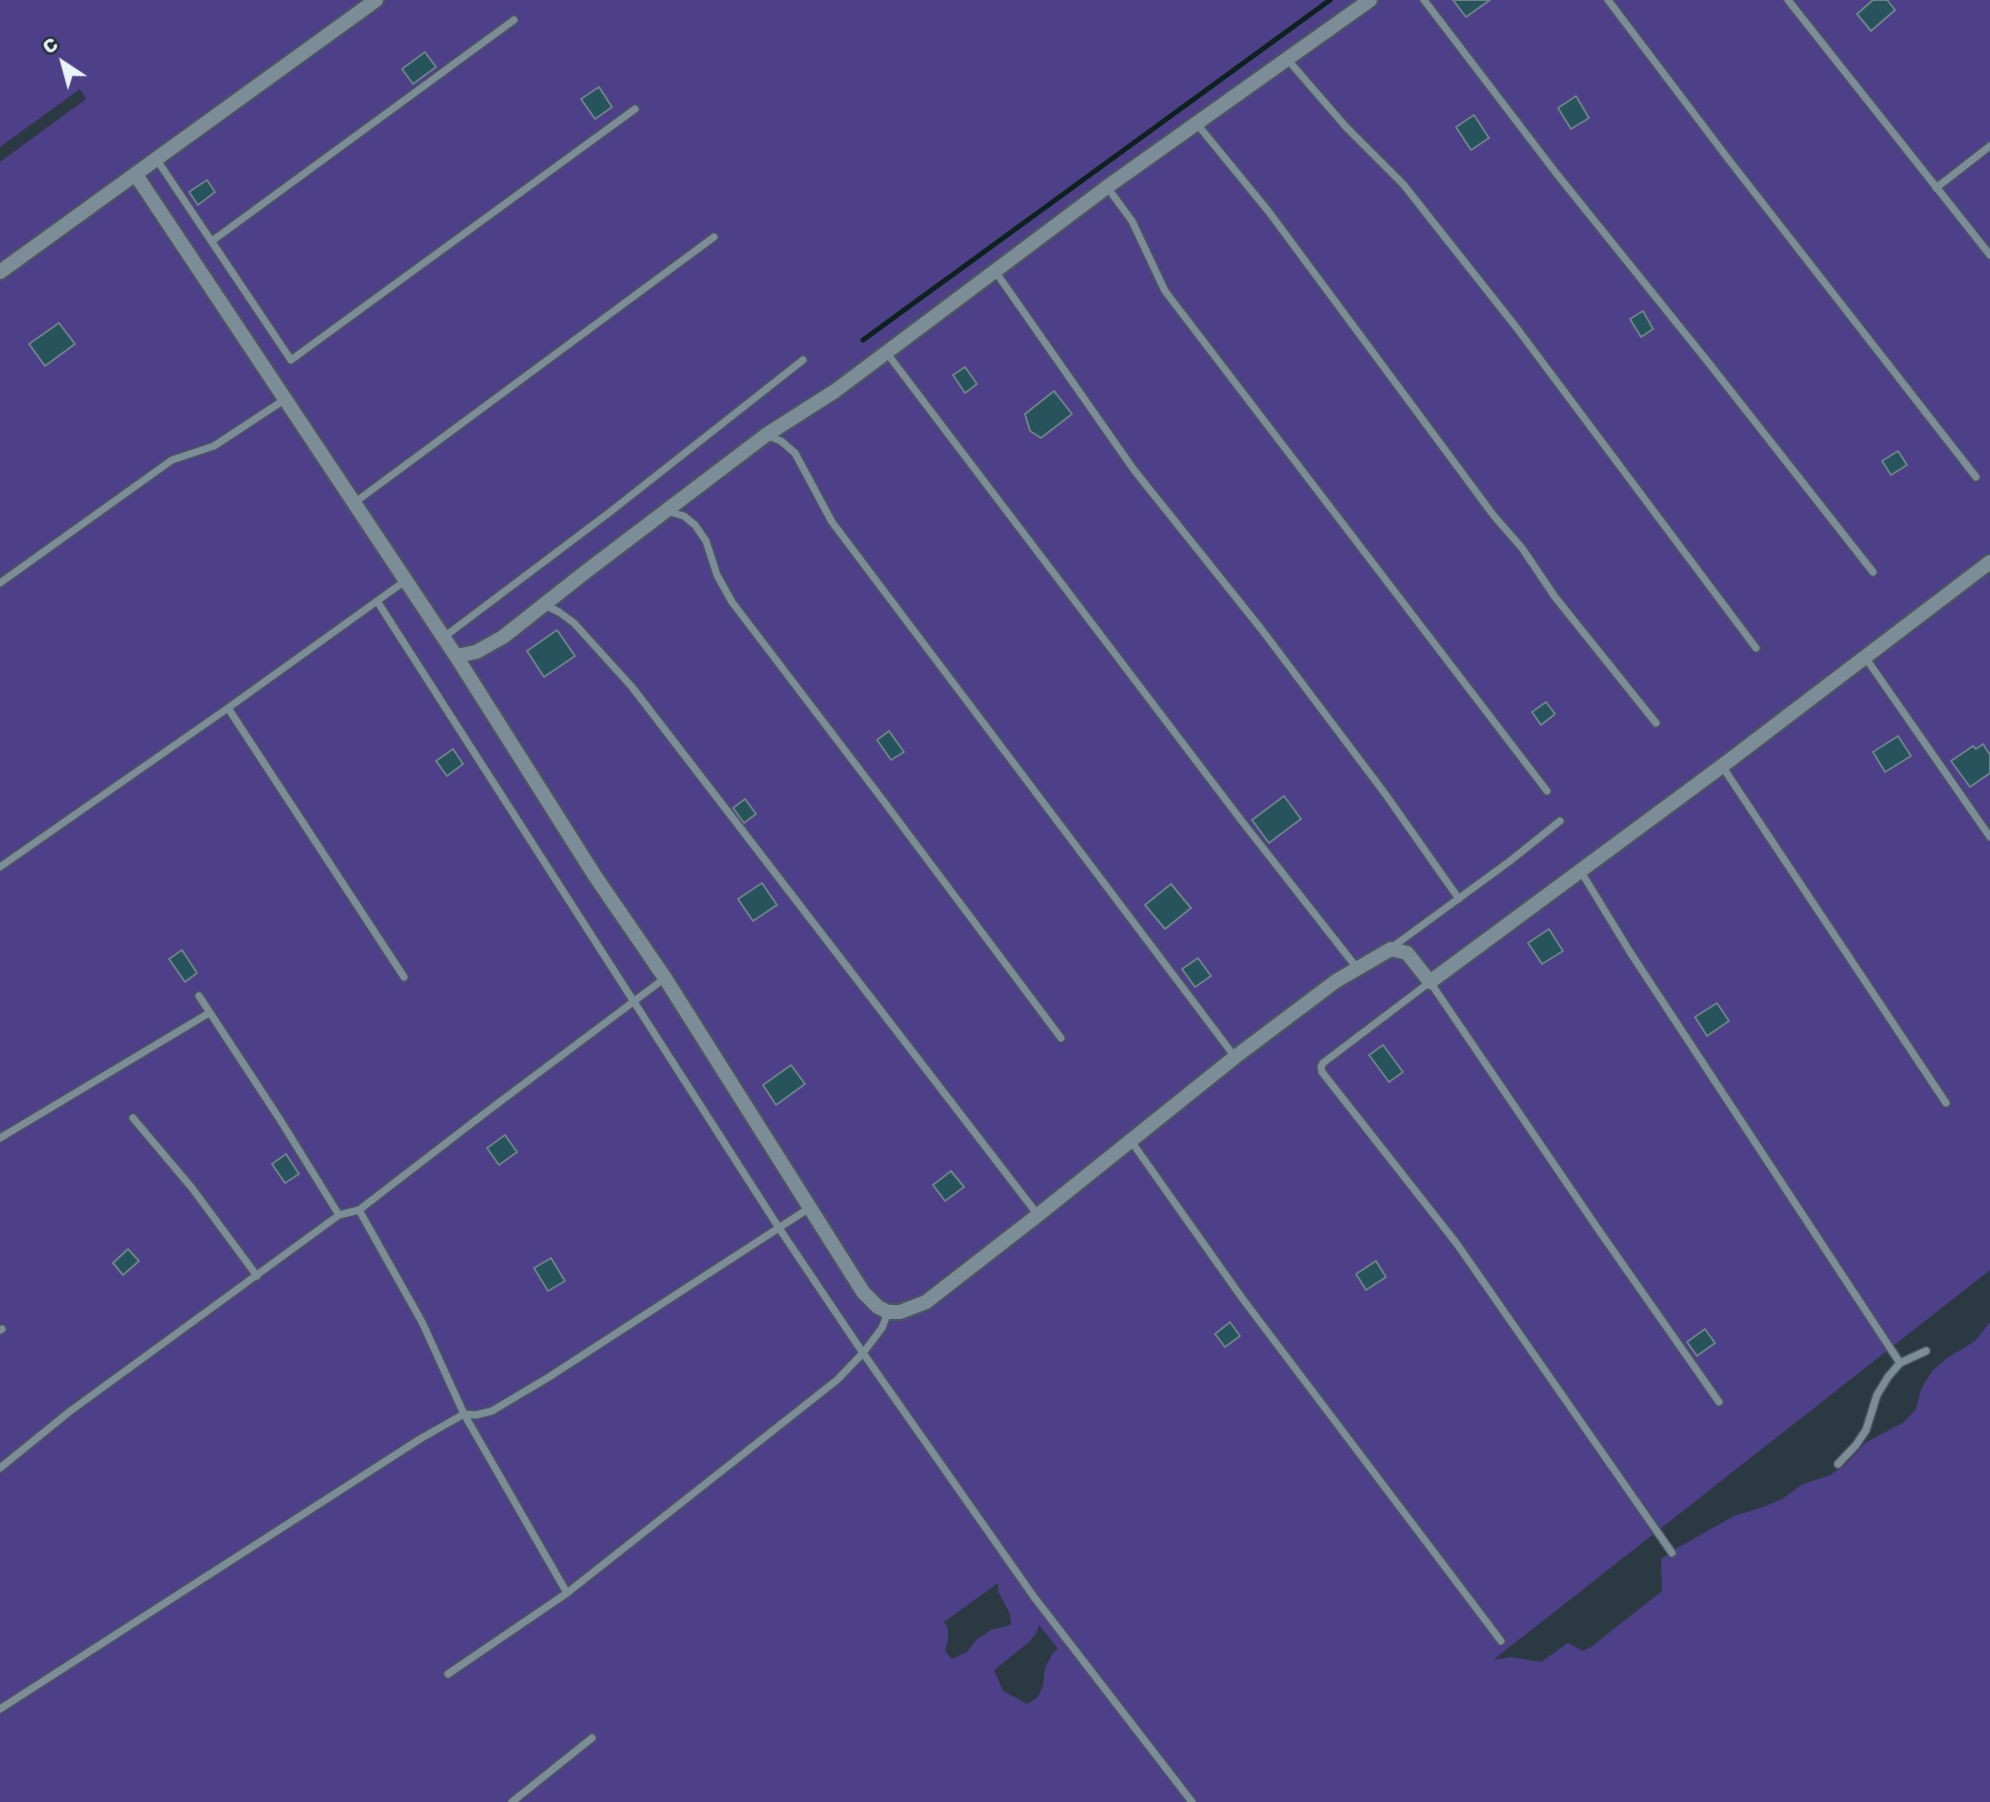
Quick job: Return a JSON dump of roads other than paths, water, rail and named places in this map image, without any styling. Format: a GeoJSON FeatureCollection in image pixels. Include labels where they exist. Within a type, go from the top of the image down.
{"type":"FeatureCollection","features":[{"type":"Feature","properties":{"kind":"street"},"geometry":{"type":"LineString","coordinates":[[0,272],[376,0]]}},
{"type":"Feature","properties":{"kind":"street"},"geometry":{"type":"LineString","coordinates":[[456,656],[477,652],[503,637],[766,435],[835,391],[1107,187],[1370,0]]}},
{"type":"Feature","properties":{"kind":"street"},"geometry":{"type":"LineString","coordinates":[[136,175],[444,637],[595,876],[665,978],[863,1292],[878,1307],[888,1312],[900,1312],[926,1302],[1235,1057],[1336,981],[1391,948],[1407,953],[1430,982],[1722,766],[1990,562]]}},
{"type":"Feature","properties":{"kind":"lane"},"geometry":{"type":"LineString","coordinates":[[1424,0],[1556,173],[1873,572]]}},
{"type":"Feature","properties":{"kind":"lane"},"geometry":{"type":"LineString","coordinates":[[1608,0],[1976,477]]}},
{"type":"Feature","properties":{"kind":"lane"},"geometry":{"type":"LineString","coordinates":[[1788,0],[1990,255]]}},
{"type":"Feature","properties":{"kind":"lane"},"geometry":{"type":"LineString","coordinates":[[212,242],[514,20]]}},
{"type":"Feature","properties":{"kind":"lane"},"geometry":{"type":"LineString","coordinates":[[1287,60],[1346,127],[1403,184],[1516,327],[1756,648]]}},
{"type":"Feature","properties":{"kind":"lane"},"geometry":{"type":"LineString","coordinates":[[157,160],[290,360],[635,109]]}},
{"type":"Feature","properties":{"kind":"lane"},"geometry":{"type":"LineString","coordinates":[[1197,124],[1269,212],[1494,516],[1522,548],[1555,597],[1656,723]]}},
{"type":"Feature","properties":{"kind":"lane"},"geometry":{"type":"LineString","coordinates":[[1936,188],[1990,146]]}},
{"type":"Feature","properties":{"kind":"lane"},"geometry":{"type":"LineString","coordinates":[[1107,187],[1132,221],[1165,291],[1547,791]]}},
{"type":"Feature","properties":{"kind":"lane"},"geometry":{"type":"LineString","coordinates":[[354,503],[714,237]]}},
{"type":"Feature","properties":{"kind":"lane"},"geometry":{"type":"LineString","coordinates":[[995,270],[1134,470],[1262,630],[1386,795],[1459,899]]}},
{"type":"Feature","properties":{"kind":"lane"},"geometry":{"type":"LineString","coordinates":[[886,351],[1241,820],[1358,968]]}},
{"type":"Feature","properties":{"kind":"lane"},"geometry":{"type":"LineString","coordinates":[[444,637],[610,512],[803,360]]}},
{"type":"Feature","properties":{"kind":"lane"},"geometry":{"type":"LineString","coordinates":[[0,583],[172,460],[214,446],[284,400]]}},
{"type":"Feature","properties":{"kind":"lane"},"geometry":{"type":"LineString","coordinates":[[766,435],[781,441],[795,453],[840,533],[1235,1057]]}},
{"type":"Feature","properties":{"kind":"lane"},"geometry":{"type":"LineString","coordinates":[[666,511],[684,516],[695,525],[706,541],[716,575],[732,603],[1061,1038]]}},
{"type":"Feature","properties":{"kind":"lane"},"geometry":{"type":"LineString","coordinates":[[0,867],[406,580]]}},
{"type":"Feature","properties":{"kind":"lane"},"geometry":{"type":"LineString","coordinates":[[377,601],[779,1228],[863,1353],[1034,1597],[1192,1802]]}},
{"type":"Feature","properties":{"kind":"lane"},"geometry":{"type":"LineString","coordinates":[[544,605],[574,623],[632,687],[1038,1215]]}},
{"type":"Feature","properties":{"kind":"lane"},"geometry":{"type":"LineString","coordinates":[[1864,656],[1990,837]]}},
{"type":"Feature","properties":{"kind":"lane"},"geometry":{"type":"LineString","coordinates":[[228,708],[404,977]]}},
{"type":"Feature","properties":{"kind":"lane"},"geometry":{"type":"LineString","coordinates":[[1722,766],[1946,1104]]}},
{"type":"Feature","properties":{"kind":"lane"},"geometry":{"type":"LineString","coordinates":[[1391,948],[1560,821]]}},
{"type":"Feature","properties":{"kind":"lane"},"geometry":{"type":"LineString","coordinates":[[1580,870],[1630,952],[1900,1363]]}},
{"type":"Feature","properties":{"kind":"lane"},"geometry":{"type":"LineString","coordinates":[[0,1468],[69,1412],[338,1215],[359,1210],[665,978]]}},
{"type":"Feature","properties":{"kind":"lane"},"geometry":{"type":"LineString","coordinates":[[1672,1553],[1457,1244],[1322,1072],[1323,1063],[1430,982],[1720,1402]]}},
{"type":"Feature","properties":{"kind":"lane"},"geometry":{"type":"LineString","coordinates":[[199,996],[279,1118],[338,1215]]}},
{"type":"Feature","properties":{"kind":"lane"},"geometry":{"type":"LineString","coordinates":[[0,1138],[209,1013]]}},
{"type":"Feature","properties":{"kind":"lane"},"geometry":{"type":"LineString","coordinates":[[133,1118],[192,1188],[257,1276]]}},
{"type":"Feature","properties":{"kind":"lane"},"geometry":{"type":"LineString","coordinates":[[1131,1141],[1242,1298],[1502,1641]]}},
{"type":"Feature","properties":{"kind":"lane"},"geometry":{"type":"LineString","coordinates":[[0,1709],[420,1439],[464,1414],[476,1415],[492,1411],[811,1207]]}},
{"type":"Feature","properties":{"kind":"lane"},"geometry":{"type":"LineString","coordinates":[[359,1210],[422,1322],[464,1414],[567,1593]]}},
{"type":"Feature","properties":{"kind":"lane"},"geometry":{"type":"LineString","coordinates":[[448,1674],[567,1593],[837,1380],[882,1328],[888,1312]]}},
{"type":"Feature","properties":{"kind":"lane"},"geometry":{"type":"LineString","coordinates":[[1838,1464],[1866,1430],[1877,1395],[1900,1363],[1926,1351]]}},
{"type":"Feature","properties":{"kind":"lane"},"geometry":{"type":"LineString","coordinates":[[512,1802],[592,1738]]}},
{"type":"Feature","properties":{"kind":"waterway"},"geometry":{"type":"LineString","coordinates":[[863,340],[1330,0]]}}]}
